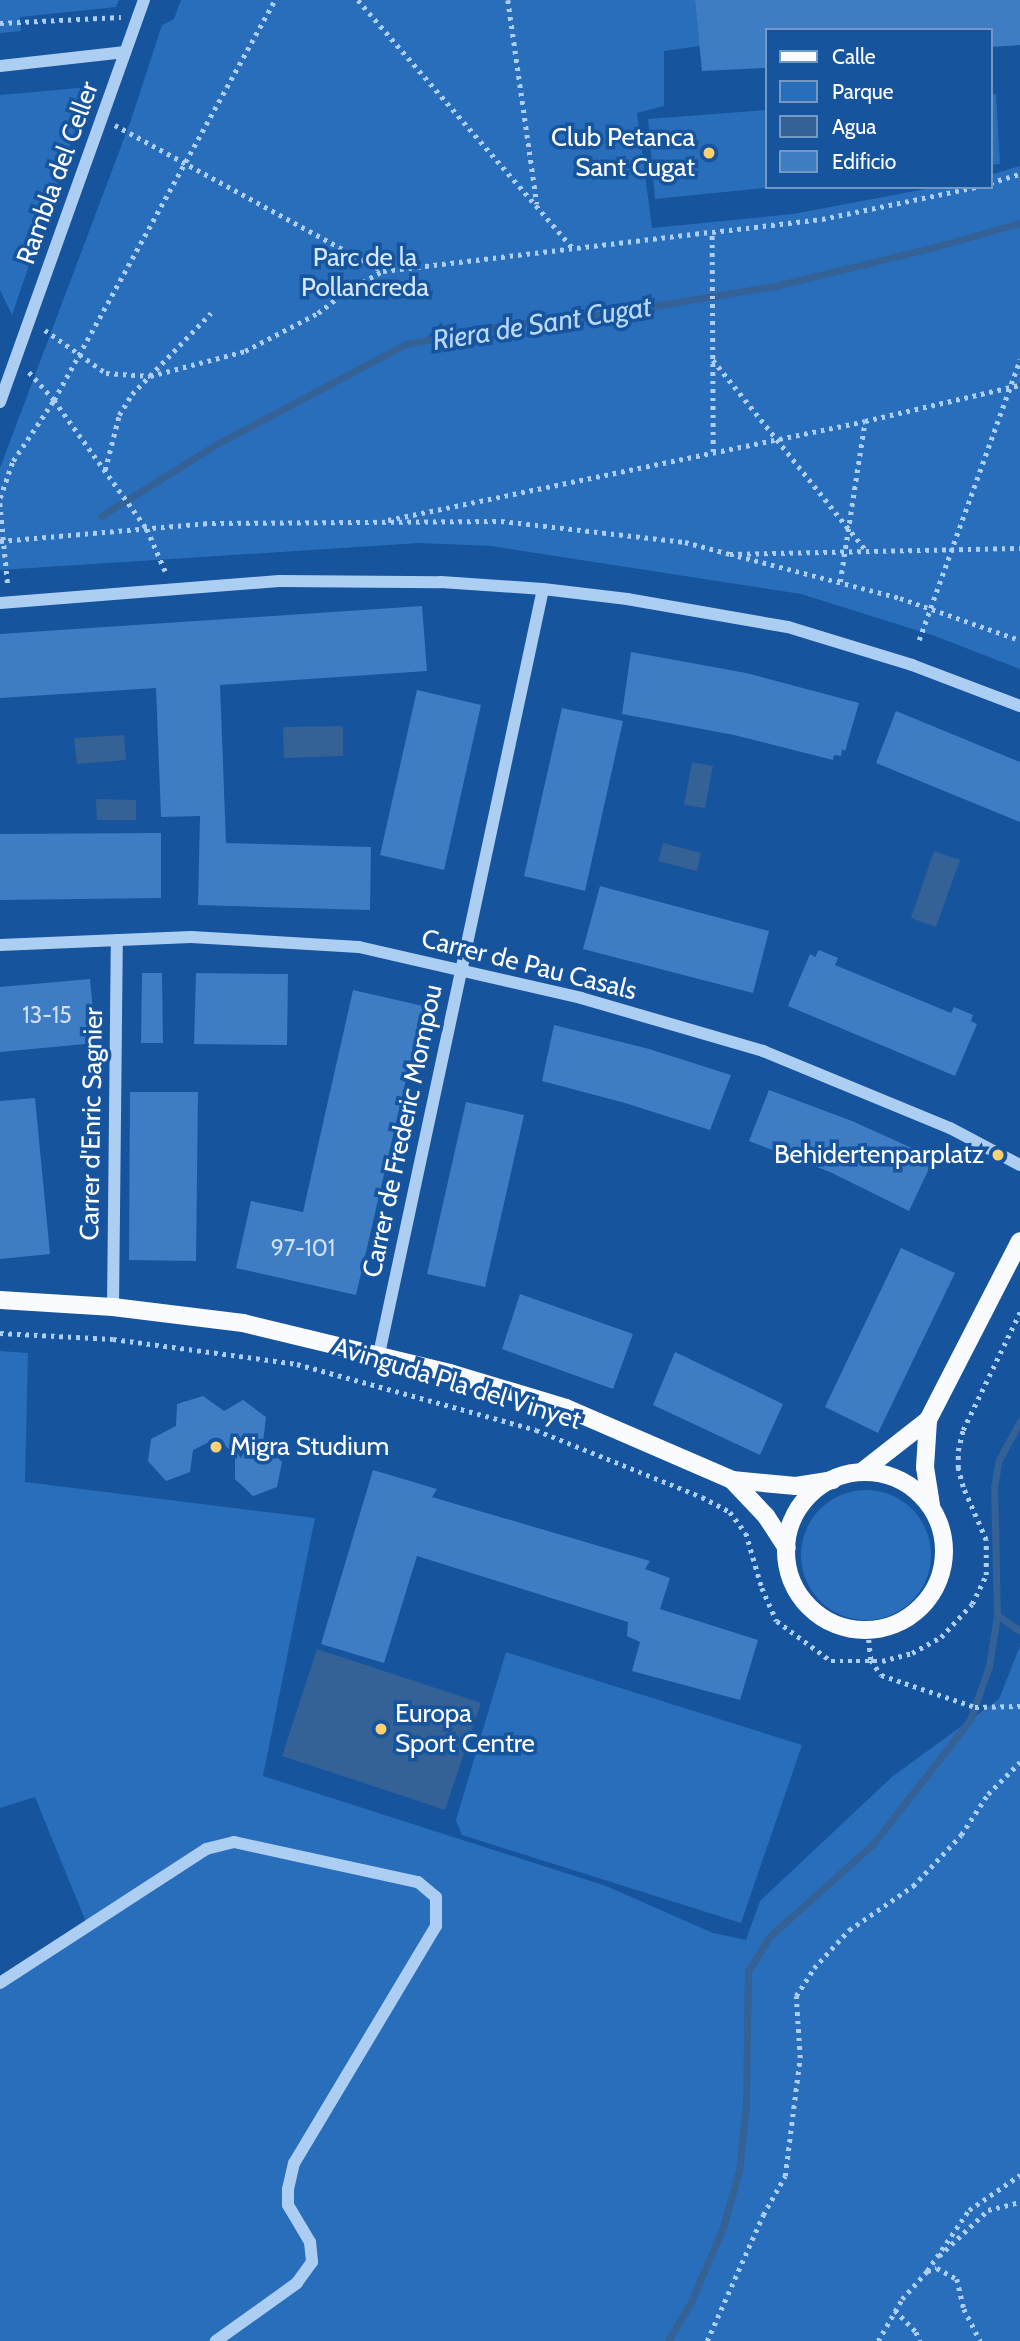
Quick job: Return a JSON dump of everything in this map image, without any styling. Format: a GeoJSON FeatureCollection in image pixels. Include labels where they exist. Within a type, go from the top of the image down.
{"type":"FeatureCollection","features":[{"type":"Feature","properties":{"kind":"main road"},"geometry":{"type":"LineString","coordinates":[[928,1420],[864,1470],[834,1480],[802,1501],[796,1511],[787,1548],[788,1569],[796,1589],[808,1607],[825,1620],[846,1629],[867,1631],[889,1628],[909,1618],[926,1604],[937,1585],[943,1563],[943,1542],[931,1506],[925,1467],[928,1420],[1020,1241]]}},
{"type":"Feature","properties":{"kind":"main road","name":"Avinguda Pla del Vinyet"},"geometry":{"type":"LineString","coordinates":[[0,1300],[113,1307],[243,1323],[379,1354],[565,1408],[732,1480],[796,1486],[834,1480]]}},
{"type":"Feature","properties":{"kind":"main road"},"geometry":{"type":"LineString","coordinates":[[864,1470],[899,1478],[919,1491],[931,1506]]}},
{"type":"Feature","properties":{"kind":"main road","name":"Avinguda Pla del Vinyet"},"geometry":{"type":"LineString","coordinates":[[732,1480],[766,1516],[787,1548]]}},
{"type":"Feature","properties":{"kind":"street","name":"Rambla del Celler"},"geometry":{"type":"LineString","coordinates":[[0,402],[144,0]]}},
{"type":"Feature","properties":{"kind":"street"},"geometry":{"type":"LineString","coordinates":[[0,66],[125,52]]}},
{"type":"Feature","properties":{"kind":"street"},"geometry":{"type":"LineString","coordinates":[[5,603],[279,581],[441,582],[543,589],[627,599],[788,627],[912,665],[1020,706]]}},
{"type":"Feature","properties":{"kind":"street","name":"Carrer de Frederic Mompou"},"geometry":{"type":"LineString","coordinates":[[379,1354],[543,589]]}},
{"type":"Feature","properties":{"kind":"street","name":"Carrer de Pau Casals"},"geometry":{"type":"LineString","coordinates":[[0,945],[191,937],[359,947],[581,998],[763,1051],[950,1128],[1020,1164]]}},
{"type":"Feature","properties":{"kind":"street","name":"Carrer d'Enric Sagnier"},"geometry":{"type":"LineString","coordinates":[[113,1307],[117,940]]}},
{"type":"Feature","properties":{"kind":"street"},"geometry":{"type":"LineString","coordinates":[[0,1983],[206,1849],[234,1842],[418,1882],[436,1897],[436,1926],[294,2163],[288,2189],[288,2205],[310,2242],[312,2262],[297,2283],[216,2341]]}},
{"type":"Feature","properties":{"kind":"path"},"geometry":{"type":"LineString","coordinates":[[0,498],[13,461],[54,400],[275,0]]}},
{"type":"Feature","properties":{"kind":"path"},"geometry":{"type":"LineString","coordinates":[[358,0],[574,248]]}},
{"type":"Feature","properties":{"kind":"path"},"geometry":{"type":"LineString","coordinates":[[508,0],[537,206]]}},
{"type":"Feature","properties":{"kind":"path"},"geometry":{"type":"LineString","coordinates":[[0,23],[138,16]]}},
{"type":"Feature","properties":{"kind":"path"},"geometry":{"type":"LineString","coordinates":[[102,118],[383,271]]}},
{"type":"Feature","properties":{"kind":"path"},"geometry":{"type":"LineString","coordinates":[[992,182],[1020,174]]}},
{"type":"Feature","properties":{"kind":"path"},"geometry":{"type":"LineString","coordinates":[[30,319],[106,373],[150,376],[245,351],[318,313],[347,290],[383,271],[822,219],[966,189]]}},
{"type":"Feature","properties":{"kind":"path"},"geometry":{"type":"LineString","coordinates":[[712,232],[713,452]]}},
{"type":"Feature","properties":{"kind":"path"},"geometry":{"type":"LineString","coordinates":[[105,470],[119,415],[132,394],[211,313]]}},
{"type":"Feature","properties":{"kind":"path"},"geometry":{"type":"LineString","coordinates":[[16,357],[54,400],[147,529],[160,554],[172,589]]}},
{"type":"Feature","properties":{"kind":"path"},"geometry":{"type":"LineString","coordinates":[[713,360],[865,549]]}},
{"type":"Feature","properties":{"kind":"path"},"geometry":{"type":"LineString","coordinates":[[919,640],[1020,360]]}},
{"type":"Feature","properties":{"kind":"path"},"geometry":{"type":"LineString","coordinates":[[380,522],[865,421],[1020,385]]}},
{"type":"Feature","properties":{"kind":"path"},"geometry":{"type":"LineString","coordinates":[[840,582],[865,421]]}},
{"type":"Feature","properties":{"kind":"path"},"geometry":{"type":"LineString","coordinates":[[0,503],[5,603]]}},
{"type":"Feature","properties":{"kind":"path"},"geometry":{"type":"LineString","coordinates":[[1,541],[212,523],[501,521],[685,542],[930,608],[1020,640]]}},
{"type":"Feature","properties":{"kind":"path"},"geometry":{"type":"LineString","coordinates":[[730,554],[865,549],[1020,548]]}},
{"type":"Feature","properties":{"kind":"path","name":"Avinguda Pla del Vinyet"},"geometry":{"type":"LineString","coordinates":[[0,1334],[113,1339],[297,1364],[536,1430],[702,1497],[730,1512],[747,1533],[762,1588],[777,1621],[831,1661],[882,1661],[912,1653],[942,1637],[972,1604],[986,1575],[986,1540],[963,1487],[958,1468],[958,1451],[963,1430],[1020,1312]]}},
{"type":"Feature","properties":{"kind":"path"},"geometry":{"type":"LineString","coordinates":[[867,1631],[871,1660],[881,1675],[975,1707],[1020,1706]]}},
{"type":"Feature","properties":{"kind":"path"},"geometry":{"type":"LineString","coordinates":[[707,2341],[763,2215],[785,2176],[800,2058],[796,1996],[814,1968],[849,1930],[912,1886],[961,1835],[988,1794],[1020,1762]]}},
{"type":"Feature","properties":{"kind":"path"},"geometry":{"type":"LineString","coordinates":[[878,2341],[895,2310],[928,2272],[969,2210],[1020,2175]]}},
{"type":"Feature","properties":{"kind":"path"},"geometry":{"type":"LineString","coordinates":[[934,2261],[988,2210],[1020,2202]]}},
{"type":"Feature","properties":{"kind":"path"},"geometry":{"type":"LineString","coordinates":[[928,2272],[937,2268],[957,2279],[964,2309],[980,2341]]}},
{"type":"Feature","properties":{"kind":"path"},"geometry":{"type":"LineString","coordinates":[[895,2310],[916,2332],[920,2341]]}},
{"type":"Feature","properties":{"kind":"green space"},"geometry":{"type":"Polygon","coordinates":[[[0,0],[119,0],[116,7],[20,17],[21,31],[0,33],[0,0]]]}},
{"type":"Feature","properties":{"kind":"green space","name":"Parc de la Pollancreda"},"geometry":{"type":"Polygon","coordinates":[[[181,0],[695,0],[700,46],[664,51],[664,106],[637,113],[652,228],[793,214],[925,189],[992,189],[992,174],[1020,166],[1020,669],[935,636],[801,594],[491,546],[419,543],[0,570],[0,468],[131,120],[162,25],[174,19],[181,0]]]}},
{"type":"Feature","properties":{"kind":"green space"},"geometry":{"type":"Polygon","coordinates":[[[90,87],[12,315],[0,290],[0,95],[90,87]]]}},
{"type":"Feature","properties":{"kind":"green space"},"geometry":{"type":"Polygon","coordinates":[[[996,94],[1000,164],[992,165],[992,95],[996,94]]]}},
{"type":"Feature","properties":{"kind":"green space","name":"Club Petanca Sant Cugat"},"geometry":{"type":"Polygon","coordinates":[[[764,110],[764,188],[655,199],[648,119],[764,110]]]}},
{"type":"Feature","properties":{"kind":"green space"},"geometry":{"type":"Polygon","coordinates":[[[0,1351],[28,1353],[25,1482],[315,1518],[263,1776],[606,1886],[713,1933],[746,1940],[760,1901],[893,1776],[999,1699],[1020,1646],[1020,2341],[0,2341],[0,1983],[88,1927],[35,1797],[0,1808],[0,1351]]]}},
{"type":"Feature","properties":{"kind":"green space"},"geometry":{"type":"Polygon","coordinates":[[[866,1490],[891,1495],[912,1509],[926,1530],[931,1555],[926,1580],[912,1601],[891,1615],[866,1620],[841,1615],[820,1601],[806,1580],[801,1555],[806,1530],[820,1509],[841,1495],[866,1490]]]}},
{"type":"Feature","properties":{"kind":"green space"},"geometry":{"type":"Polygon","coordinates":[[[506,1652],[802,1745],[741,1923],[462,1835],[456,1820],[506,1652]]]}},
{"type":"Feature","properties":{"kind":"water"},"geometry":{"type":"Polygon","coordinates":[[[343,726],[343,756],[284,758],[283,727],[343,726]]]}},
{"type":"Feature","properties":{"kind":"water"},"geometry":{"type":"Polygon","coordinates":[[[124,735],[126,760],[77,764],[74,738],[124,735]]]}},
{"type":"Feature","properties":{"kind":"water"},"geometry":{"type":"Polygon","coordinates":[[[692,762],[713,766],[705,808],[684,805],[692,762]]]}},
{"type":"Feature","properties":{"kind":"water"},"geometry":{"type":"Polygon","coordinates":[[[96,799],[136,800],[136,820],[97,820],[96,799]]]}},
{"type":"Feature","properties":{"kind":"water"},"geometry":{"type":"Polygon","coordinates":[[[663,843],[701,853],[697,871],[658,861],[663,843]]]}},
{"type":"Feature","properties":{"kind":"water"},"geometry":{"type":"Polygon","coordinates":[[[934,851],[960,860],[936,927],[911,918],[934,851]]]}},
{"type":"Feature","properties":{"kind":"water","name":"Europa Sport Centre"},"geometry":{"type":"Polygon","coordinates":[[[317,1649],[481,1703],[445,1810],[282,1756],[317,1649]]]}},
{"type":"Feature","properties":{"kind":"building"},"geometry":{"type":"Polygon","coordinates":[[[695,0],[1020,0],[1020,45],[992,47],[992,28],[764,28],[764,68],[702,71],[695,0]]]}},
{"type":"Feature","properties":{"kind":"building"},"geometry":{"type":"Polygon","coordinates":[[[422,606],[427,671],[220,685],[226,843],[371,847],[370,910],[198,905],[200,816],[161,817],[156,688],[0,698],[0,634],[422,606]]]}},
{"type":"Feature","properties":{"kind":"building"},"geometry":{"type":"Polygon","coordinates":[[[631,652],[746,673],[859,703],[845,751],[842,749],[841,756],[834,755],[833,760],[734,735],[622,714],[631,652]]]}},
{"type":"Feature","properties":{"kind":"building"},"geometry":{"type":"Polygon","coordinates":[[[417,690],[481,705],[444,870],[380,855],[417,690]]]}},
{"type":"Feature","properties":{"kind":"building"},"geometry":{"type":"Polygon","coordinates":[[[562,708],[623,721],[585,891],[524,876],[562,708]]]}},
{"type":"Feature","properties":{"kind":"building"},"geometry":{"type":"Polygon","coordinates":[[[896,711],[1020,762],[1020,822],[876,763],[896,711]]]}},
{"type":"Feature","properties":{"kind":"building"},"geometry":{"type":"Polygon","coordinates":[[[161,833],[161,898],[0,900],[0,834],[161,833]]]}},
{"type":"Feature","properties":{"kind":"building"},"geometry":{"type":"Polygon","coordinates":[[[600,886],[769,931],[753,993],[583,949],[600,886]]]}},
{"type":"Feature","properties":{"kind":"building"},"geometry":{"type":"Polygon","coordinates":[[[819,950],[838,958],[835,965],[951,1013],[954,1007],[973,1015],[971,1021],[977,1024],[955,1076],[788,1006],[810,954],[815,957],[819,950]]]}},
{"type":"Feature","properties":{"kind":"building"},"geometry":{"type":"Polygon","coordinates":[[[142,973],[162,973],[163,1043],[141,1043],[142,973]]]}},
{"type":"Feature","properties":{"kind":"building"},"geometry":{"type":"Polygon","coordinates":[[[196,973],[288,974],[287,1045],[194,1044],[196,973]]]}},
{"type":"Feature","properties":{"kind":"building"},"geometry":{"type":"Polygon","coordinates":[[[90,979],[96,1043],[0,1052],[0,987],[90,979]]]}},
{"type":"Feature","properties":{"kind":"building"},"geometry":{"type":"Polygon","coordinates":[[[353,990],[423,1006],[356,1295],[236,1268],[251,1201],[303,1212],[353,990]]]}},
{"type":"Feature","properties":{"kind":"building"},"geometry":{"type":"Polygon","coordinates":[[[554,1025],[649,1049],[731,1075],[710,1130],[625,1103],[542,1081],[554,1025]]]}},
{"type":"Feature","properties":{"kind":"building"},"geometry":{"type":"Polygon","coordinates":[[[769,1090],[852,1121],[934,1158],[909,1211],[830,1172],[749,1141],[769,1090]]]}},
{"type":"Feature","properties":{"kind":"building"},"geometry":{"type":"Polygon","coordinates":[[[130,1092],[198,1092],[196,1261],[129,1260],[130,1092]]]}},
{"type":"Feature","properties":{"kind":"building"},"geometry":{"type":"Polygon","coordinates":[[[35,1098],[50,1254],[0,1259],[0,1101],[35,1098]]]}},
{"type":"Feature","properties":{"kind":"building"},"geometry":{"type":"Polygon","coordinates":[[[466,1102],[524,1115],[485,1287],[427,1274],[466,1102]]]}},
{"type":"Feature","properties":{"kind":"building"},"geometry":{"type":"Polygon","coordinates":[[[901,1248],[955,1273],[878,1433],[825,1407],[901,1248]]]}},
{"type":"Feature","properties":{"kind":"building"},"geometry":{"type":"Polygon","coordinates":[[[520,1294],[633,1334],[613,1389],[502,1349],[520,1294]]]}},
{"type":"Feature","properties":{"kind":"building"},"geometry":{"type":"Polygon","coordinates":[[[675,1352],[783,1404],[760,1455],[653,1405],[675,1352]]]}},
{"type":"Feature","properties":{"kind":"building"},"geometry":{"type":"Polygon","coordinates":[[[203,1396],[224,1411],[243,1400],[266,1417],[263,1443],[282,1462],[277,1487],[253,1496],[235,1479],[235,1455],[217,1438],[193,1450],[190,1472],[166,1481],[148,1461],[151,1439],[176,1426],[177,1404],[203,1396]]]}},
{"type":"Feature","properties":{"kind":"building"},"geometry":{"type":"Polygon","coordinates":[[[373,1470],[437,1489],[432,1497],[650,1561],[645,1569],[670,1578],[660,1609],[758,1640],[740,1700],[632,1671],[640,1642],[627,1636],[628,1622],[417,1556],[384,1663],[321,1644],[373,1470]]]}},
{"type":"Feature","properties":{"kind":"waterway","name":"Riera de Sant Cugat"},"geometry":{"type":"LineString","coordinates":[[101,516],[215,445],[406,344],[506,325],[599,315],[775,286],[1020,223]]}},
{"type":"Feature","properties":{"kind":"waterway"},"geometry":{"type":"LineString","coordinates":[[668,2341],[691,2302],[723,2227],[739,2171],[746,2106],[748,1971],[770,1936],[873,1844],[970,1720],[989,1666],[997,1615],[994,1487],[999,1460],[1020,1421]]}},
{"type":"Feature","properties":{"kind":"waterway"},"geometry":{"type":"LineString","coordinates":[[997,1615],[1020,1631]]}},
{"type":"Feature","properties":{"kind":"place","name":"Club Petanca Sant Cugat"},"geometry":{"type":"Point","coordinates":[709,153]}},
{"type":"Feature","properties":{"kind":"place","name":"Behidertenparplatz"},"geometry":{"type":"Point","coordinates":[998,1155]}},
{"type":"Feature","properties":{"kind":"place","name":"Migra Studium"},"geometry":{"type":"Point","coordinates":[216,1447]}},
{"type":"Feature","properties":{"kind":"place","name":"Europa Sport Centre"},"geometry":{"type":"Point","coordinates":[381,1729]}}]}
